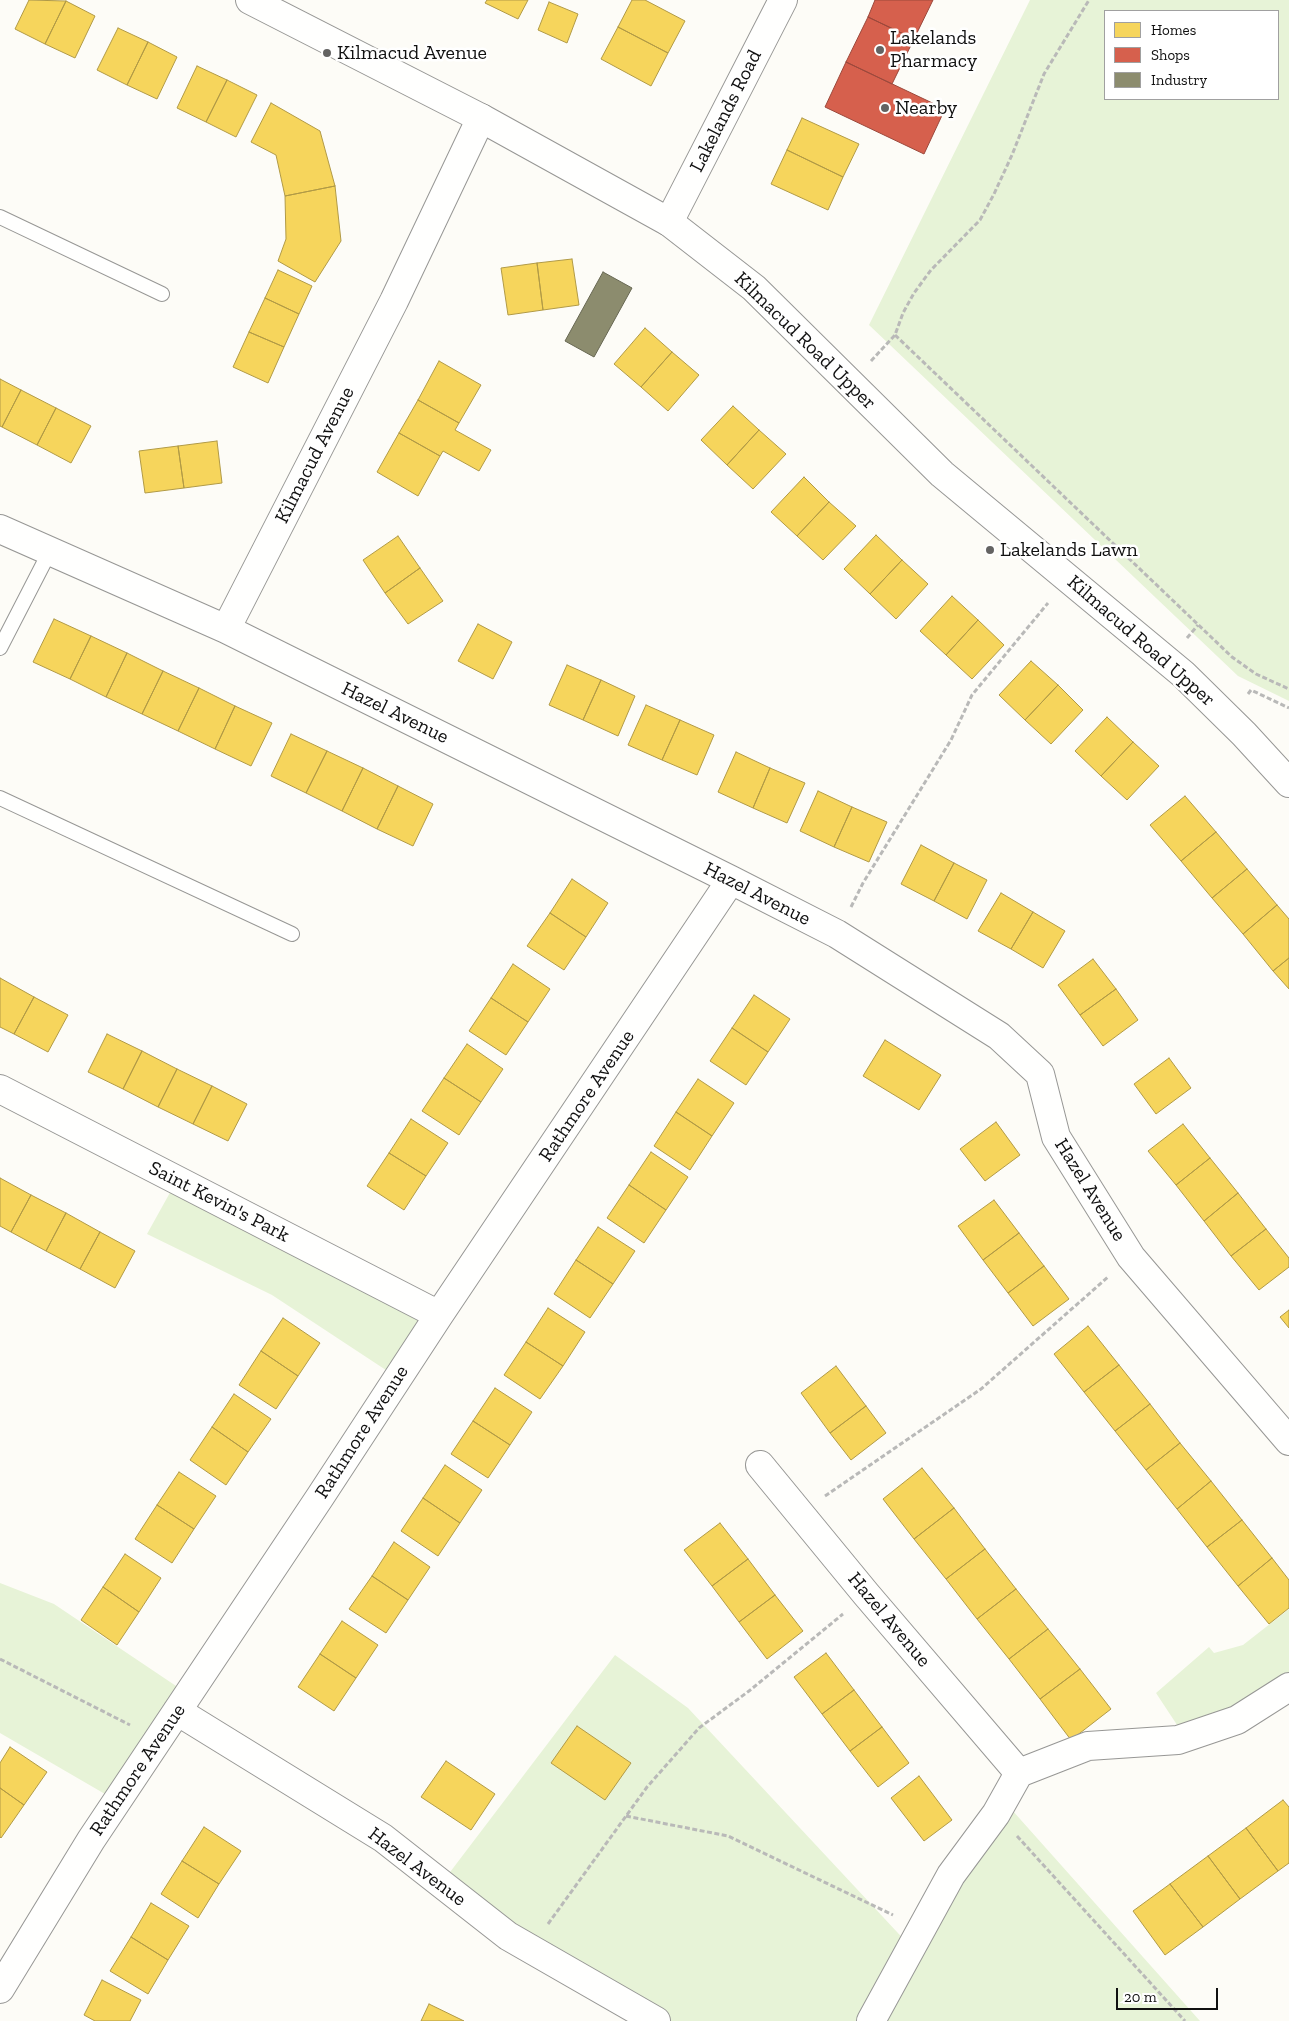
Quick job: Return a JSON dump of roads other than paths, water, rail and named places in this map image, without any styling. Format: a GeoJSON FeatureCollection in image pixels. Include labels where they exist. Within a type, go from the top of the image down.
{"type":"FeatureCollection","features":[{"type":"Feature","properties":{"kind":"street","name":"Kilmacud Road Upper"},"geometry":{"type":"LineString","coordinates":[[250,0],[481,118],[669,222],[754,288],[942,474],[1183,674],[1244,734],[1289,783]]}},
{"type":"Feature","properties":{"kind":"street","name":"Lakelands Road"},"geometry":{"type":"LineString","coordinates":[[669,222],[783,0]]}},
{"type":"Feature","properties":{"kind":"street","name":"Kilmacud Avenue"},"geometry":{"type":"LineString","coordinates":[[226,629],[394,301],[481,118]]}},
{"type":"Feature","properties":{"kind":"street","name":"Hazel Avenue"},"geometry":{"type":"LineString","coordinates":[[0,529],[226,629],[731,880],[837,934],[999,1036],[1040,1074],[1056,1137],[1132,1257],[1286,1429]]}},
{"type":"Feature","properties":{"kind":"street","name":"Rathmore Avenue"},"geometry":{"type":"LineString","coordinates":[[0,1989],[91,1840],[438,1315],[731,880]]}},
{"type":"Feature","properties":{"kind":"street","name":"Saint Kevin's Park"},"geometry":{"type":"LineString","coordinates":[[0,1089],[438,1315]]}},
{"type":"Feature","properties":{"kind":"street","name":"Hazel Avenue"},"geometry":{"type":"LineString","coordinates":[[760,1465],[866,1594],[1019,1773]]}},
{"type":"Feature","properties":{"kind":"street"},"geometry":{"type":"LineString","coordinates":[[870,2021],[951,1875],[996,1814],[1019,1773],[1088,1746],[1178,1740],[1238,1720],[1289,1686]]}},
{"type":"Feature","properties":{"kind":"street","name":"Hazel Avenue"},"geometry":{"type":"LineString","coordinates":[[177,1711],[383,1838],[508,1936],[656,2021]]}},
{"type":"Feature","properties":{"kind":"lane"},"geometry":{"type":"LineString","coordinates":[[0,218],[162,294]]}},
{"type":"Feature","properties":{"kind":"lane"},"geometry":{"type":"LineString","coordinates":[[0,648],[50,551]]}},
{"type":"Feature","properties":{"kind":"lane"},"geometry":{"type":"LineString","coordinates":[[0,798],[292,934]]}},
{"type":"Feature","properties":{"kind":"place","name":"Lakelands Pharmacy"},"geometry":{"type":"Point","coordinates":[880,50]}},
{"type":"Feature","properties":{"kind":"place","name":"Kilmacud Avenue"},"geometry":{"type":"Point","coordinates":[327,53]}},
{"type":"Feature","properties":{"kind":"place","name":"Nearby"},"geometry":{"type":"Point","coordinates":[885,108]}},
{"type":"Feature","properties":{"kind":"place","name":"Lakelands Lawn"},"geometry":{"type":"Point","coordinates":[990,550]}}]}
